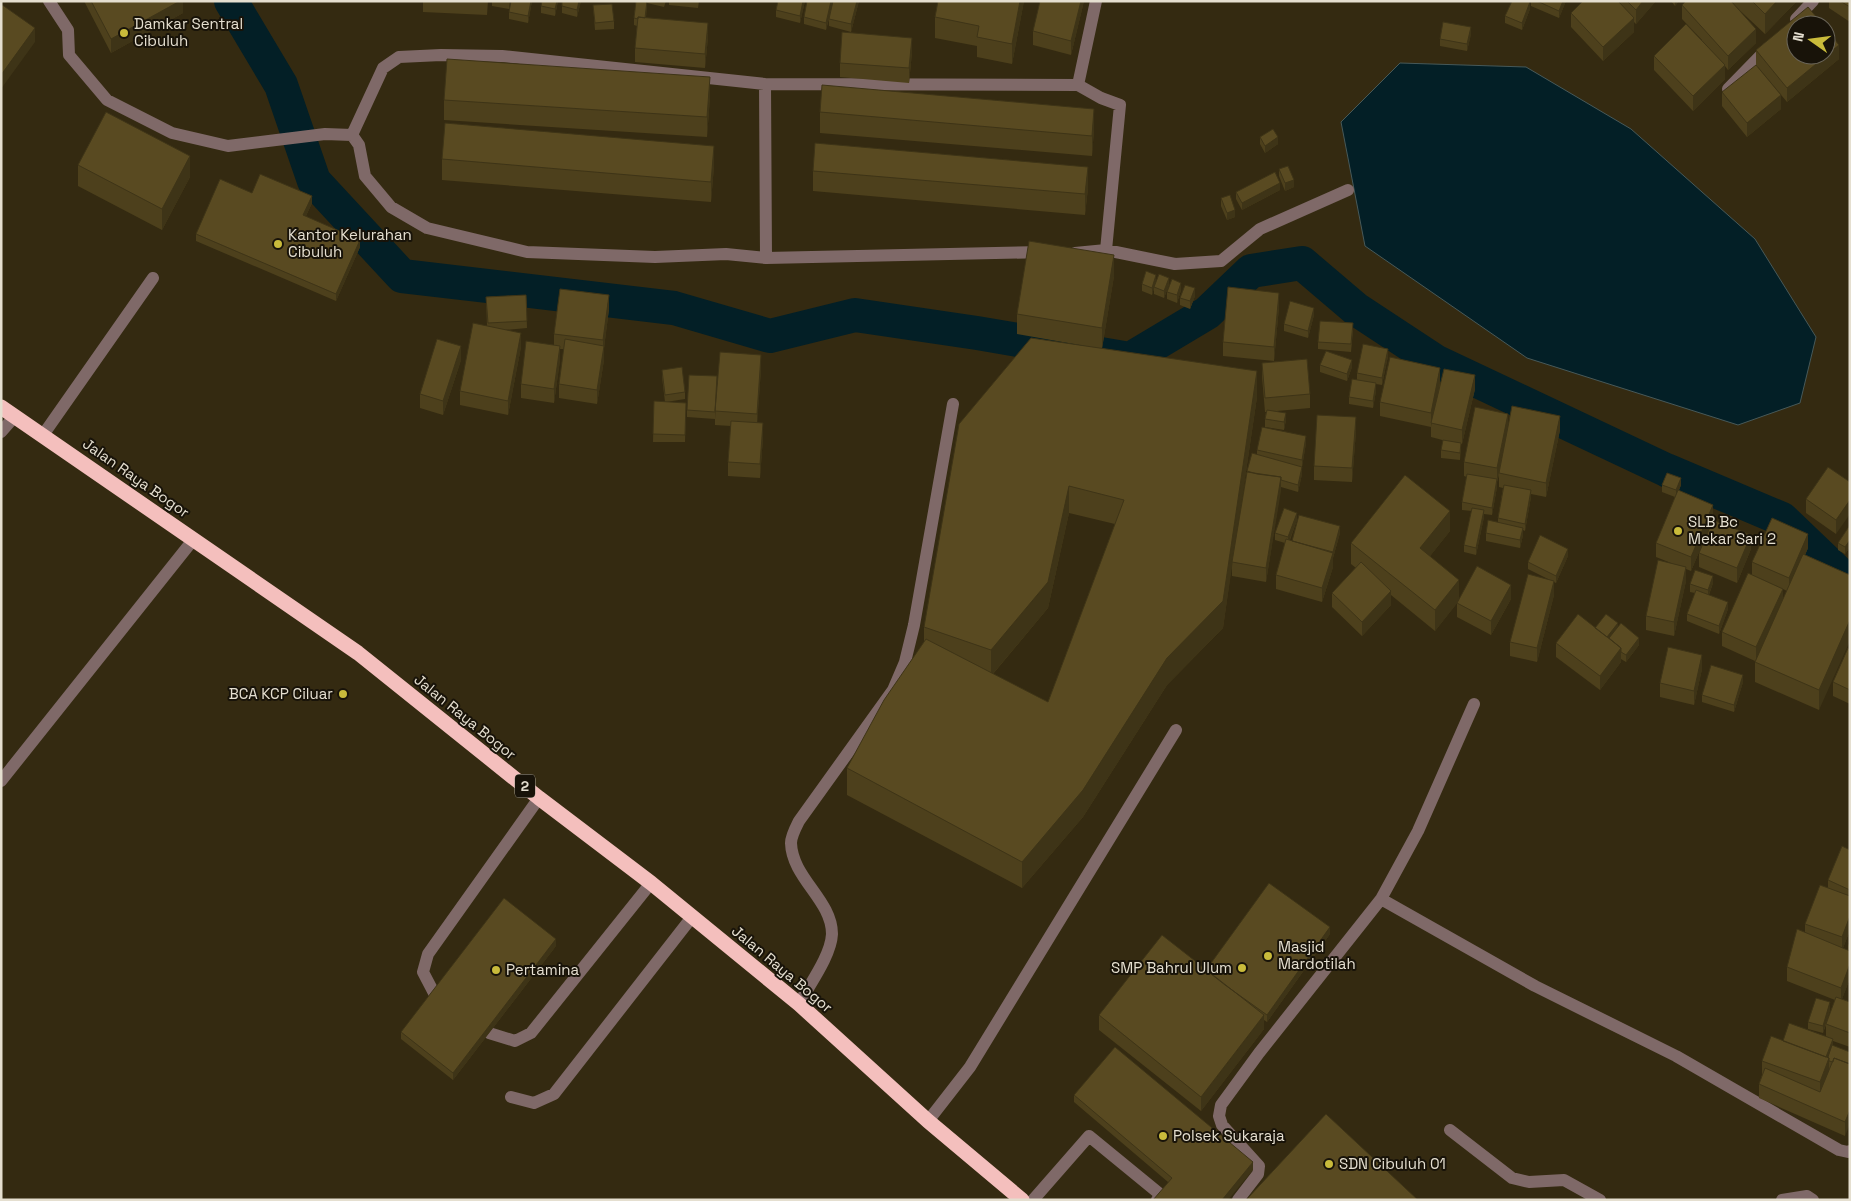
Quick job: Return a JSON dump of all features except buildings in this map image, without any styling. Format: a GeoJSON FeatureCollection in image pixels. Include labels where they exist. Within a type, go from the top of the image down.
{"type":"FeatureCollection","features":[{"type":"Feature","properties":{"kind":"highway","name":"Jalan Raya Bogor"},"geometry":{"type":"LineString","coordinates":[[1,407],[358,653],[539,798],[650,883],[799,1004],[928,1121],[1022,1200]]}},
{"type":"Feature","properties":{"kind":"street"},"geometry":{"type":"LineString","coordinates":[[49,1],[68,30],[69,55],[107,100],[172,134],[228,146],[324,134],[352,135]]}},
{"type":"Feature","properties":{"kind":"street"},"geometry":{"type":"LineString","coordinates":[[1078,85],[1096,1]]}},
{"type":"Feature","properties":{"kind":"street"},"geometry":{"type":"LineString","coordinates":[[1725,92],[1813,1]]}},
{"type":"Feature","properties":{"kind":"street"},"geometry":{"type":"LineString","coordinates":[[352,135],[383,68],[399,57],[441,55],[502,56],[765,84],[1078,85],[1101,98],[1120,105],[1106,250]]}},
{"type":"Feature","properties":{"kind":"street"},"geometry":{"type":"LineString","coordinates":[[765,84],[766,258]]}},
{"type":"Feature","properties":{"kind":"street"},"geometry":{"type":"LineString","coordinates":[[352,135],[359,145],[365,176],[392,207],[427,228],[527,252],[655,257],[726,254],[766,258],[1106,250],[1175,264],[1221,261],[1260,229],[1348,190]]}},
{"type":"Feature","properties":{"kind":"street"},"geometry":{"type":"LineString","coordinates":[[43,435],[153,278]]}},
{"type":"Feature","properties":{"kind":"street"},"geometry":{"type":"LineString","coordinates":[[799,1004],[826,955],[832,934],[828,914],[796,865],[791,842],[799,821],[893,690],[905,662],[914,624],[954,404]]}},
{"type":"Feature","properties":{"kind":"street"},"geometry":{"type":"LineString","coordinates":[[1,432],[15,416]]}},
{"type":"Feature","properties":{"kind":"street"},"geometry":{"type":"LineString","coordinates":[[1,781],[193,540]]}},
{"type":"Feature","properties":{"kind":"street"},"geometry":{"type":"LineString","coordinates":[[1238,1200],[1258,1174],[1259,1166],[1222,1125],[1219,1116],[1221,1105],[1264,1046],[1381,899],[1418,831],[1474,704]]}},
{"type":"Feature","properties":{"kind":"street"},"geometry":{"type":"LineString","coordinates":[[928,1121],[970,1067],[1176,730]]}},
{"type":"Feature","properties":{"kind":"street"},"geometry":{"type":"LineString","coordinates":[[435,994],[423,972],[428,954],[539,798]]}},
{"type":"Feature","properties":{"kind":"street"},"geometry":{"type":"LineString","coordinates":[[490,1033],[515,1041],[531,1033],[650,883]]}},
{"type":"Feature","properties":{"kind":"street"},"geometry":{"type":"LineString","coordinates":[[1381,899],[1536,986],[1676,1056],[1840,1150],[1850,1151]]}},
{"type":"Feature","properties":{"kind":"street"},"geometry":{"type":"LineString","coordinates":[[511,1098],[534,1103],[554,1094],[692,917]]}},
{"type":"Feature","properties":{"kind":"street"},"geometry":{"type":"LineString","coordinates":[[1450,1130],[1512,1178],[1529,1182],[1564,1180],[1600,1200]]}},
{"type":"Feature","properties":{"kind":"street"},"geometry":{"type":"LineString","coordinates":[[1033,1200],[1089,1136],[1161,1195],[1157,1200]]}},
{"type":"Feature","properties":{"kind":"street"},"geometry":{"type":"LineString","coordinates":[[1782,1200],[1807,1196],[1813,1200]]}},
{"type":"Feature","properties":{"kind":"water"},"geometry":{"type":"Polygon","coordinates":[[[1400,63],[1526,67],[1631,129],[1755,239],[1816,337],[1800,403],[1738,425],[1527,358],[1365,246],[1341,122],[1400,63]]]}},
{"type":"Feature","properties":{"kind":"waterway"},"geometry":{"type":"LineString","coordinates":[[231,1],[281,85],[314,181],[402,276],[674,308],[770,336],[855,315],[977,333],[1130,359],[1207,313],[1251,271],[1302,263],[1356,309],[1435,361],[1666,470],[1782,519],[1850,584]]}},
{"type":"Feature","properties":{"kind":"place","name":"Damkar Sentral Cibuluh"},"geometry":{"type":"Point","coordinates":[124,33]}},
{"type":"Feature","properties":{"kind":"place","name":"Kantor Kelurahan Cibuluh"},"geometry":{"type":"Point","coordinates":[278,244]}},
{"type":"Feature","properties":{"kind":"place","name":"SLB Bc Mekar Sari 2"},"geometry":{"type":"Point","coordinates":[1678,531]}},
{"type":"Feature","properties":{"kind":"place","name":"BCA KCP Ciluar"},"geometry":{"type":"Point","coordinates":[343,694]}},
{"type":"Feature","properties":{"kind":"place","name":"Masjid Mardotilah"},"geometry":{"type":"Point","coordinates":[1268,956]}},
{"type":"Feature","properties":{"kind":"place","name":"SMP Bahrul Ulum"},"geometry":{"type":"Point","coordinates":[1242,968]}},
{"type":"Feature","properties":{"kind":"place","name":"Pertamina"},"geometry":{"type":"Point","coordinates":[496,970]}},
{"type":"Feature","properties":{"kind":"place","name":"Polsek Sukaraja"},"geometry":{"type":"Point","coordinates":[1163,1136]}},
{"type":"Feature","properties":{"kind":"place","name":"SDN Cibuluh 01"},"geometry":{"type":"Point","coordinates":[1329,1164]}}]}
